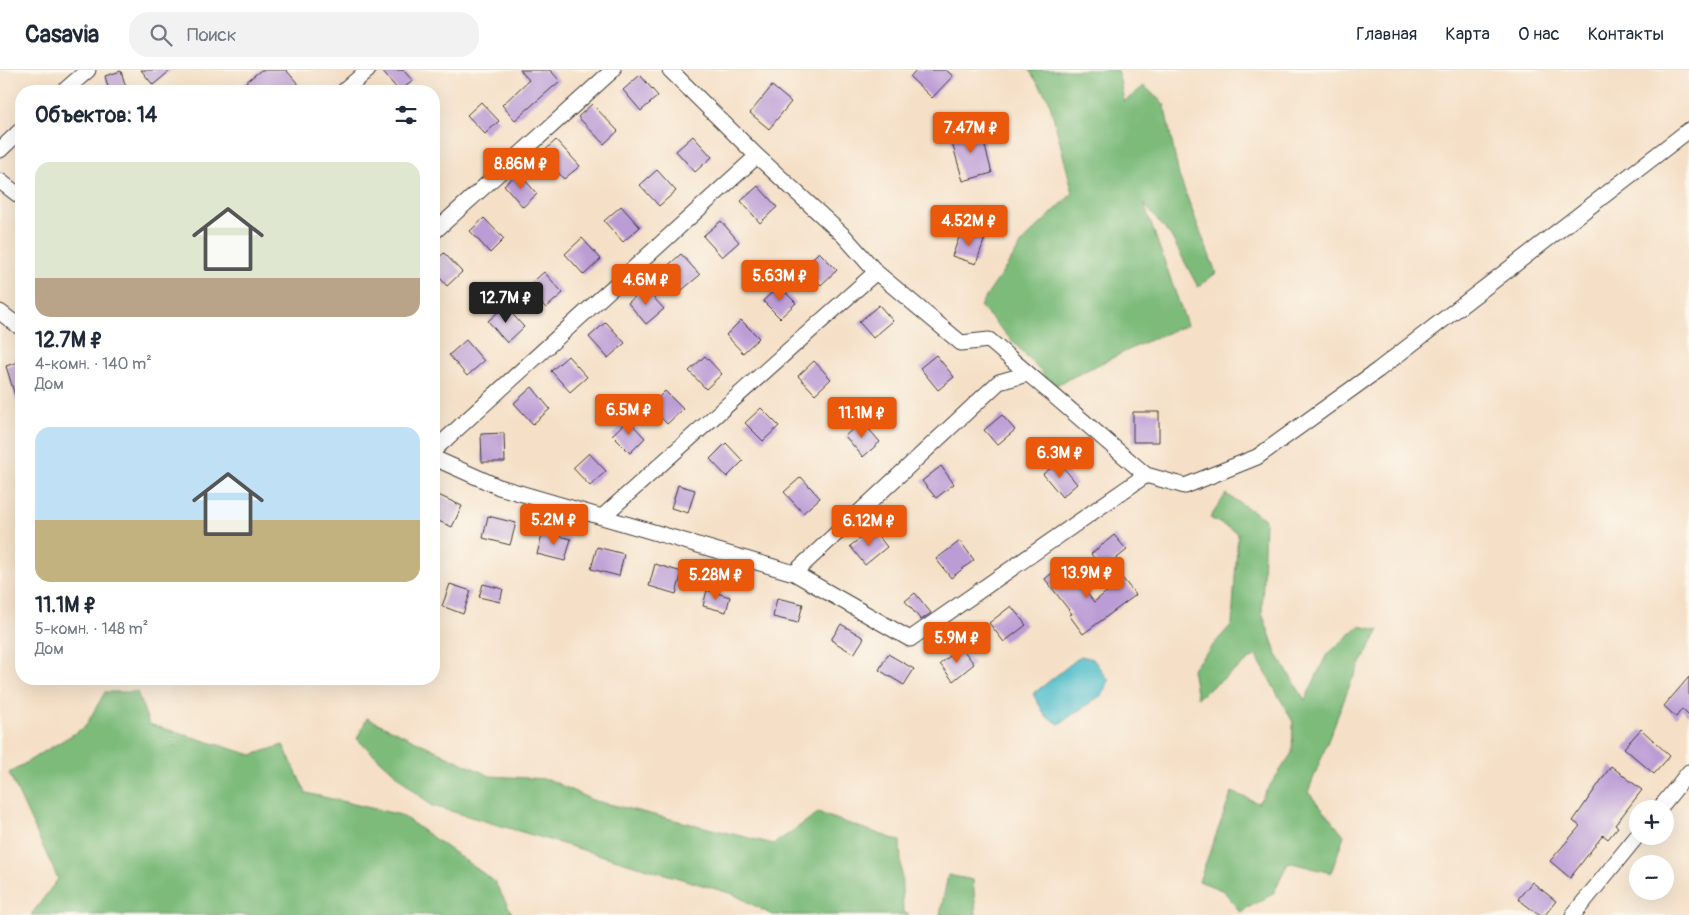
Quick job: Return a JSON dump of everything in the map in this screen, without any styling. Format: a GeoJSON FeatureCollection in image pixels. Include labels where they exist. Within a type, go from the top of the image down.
{"type":"FeatureCollection","features":[{"type":"Feature","properties":{"kind":"street"},"geometry":{"type":"LineString","coordinates":[[71,85],[88,70]]}},
{"type":"Feature","properties":{"kind":"street"},"geometry":{"type":"LineString","coordinates":[[351,85],[368,70]]}},
{"type":"Feature","properties":{"kind":"street"},"geometry":{"type":"LineString","coordinates":[[440,227],[613,70]]}},
{"type":"Feature","properties":{"kind":"street"},"geometry":{"type":"LineString","coordinates":[[670,70],[757,156],[844,236],[876,272],[961,343],[989,340],[1146,475],[1186,486],[1257,457],[1378,370],[1689,130]]}},
{"type":"Feature","properties":{"kind":"street"},"geometry":{"type":"LineString","coordinates":[[0,150],[15,136]]}},
{"type":"Feature","properties":{"kind":"street"},"geometry":{"type":"LineString","coordinates":[[440,445],[757,156]]}},
{"type":"Feature","properties":{"kind":"street"},"geometry":{"type":"LineString","coordinates":[[0,181],[15,192]]}},
{"type":"Feature","properties":{"kind":"street"},"geometry":{"type":"LineString","coordinates":[[602,517],[876,272]]}},
{"type":"Feature","properties":{"kind":"street"},"geometry":{"type":"LineString","coordinates":[[0,312],[15,323]]}},
{"type":"Feature","properties":{"kind":"street"},"geometry":{"type":"LineString","coordinates":[[794,573],[999,382],[1027,374]]}},
{"type":"Feature","properties":{"kind":"street"},"geometry":{"type":"LineString","coordinates":[[440,461],[500,487],[794,573],[910,639],[1146,475]]}},
{"type":"Feature","properties":{"kind":"street"},"geometry":{"type":"LineString","coordinates":[[1666,800],[1689,772]]}},
{"type":"Feature","properties":{"kind":"street"},"geometry":{"type":"LineString","coordinates":[[1573,915],[1630,845]]}},
{"type":"Feature","properties":{"kind":"green space"},"geometry":{"type":"Polygon","coordinates":[[[1029,70],[1118,70],[1124,102],[1144,86],[1164,104],[1179,176],[1216,273],[1198,287],[1171,236],[1144,204],[1187,325],[1145,342],[1054,386],[980,306],[1025,239],[1073,193],[1049,100],[1029,70]]]}},
{"type":"Feature","properties":{"kind":"green space"},"geometry":{"type":"Polygon","coordinates":[[[1226,494],[1265,519],[1262,613],[1277,655],[1305,700],[1326,656],[1359,626],[1379,630],[1351,682],[1308,792],[1344,835],[1331,873],[1288,862],[1273,894],[1240,912],[1224,891],[1199,881],[1232,792],[1258,803],[1292,753],[1293,722],[1256,655],[1197,698],[1192,669],[1232,624],[1238,533],[1210,518],[1226,494]]]}},
{"type":"Feature","properties":{"kind":"green space"},"geometry":{"type":"Polygon","coordinates":[[[105,692],[137,692],[149,724],[252,755],[283,745],[306,793],[401,815],[494,881],[513,915],[31,915],[58,879],[9,773],[85,727],[105,692]]]}},
{"type":"Feature","properties":{"kind":"green space"},"geometry":{"type":"Polygon","coordinates":[[[367,718],[490,776],[548,779],[592,800],[774,844],[818,813],[900,841],[903,912],[909,915],[772,915],[733,894],[430,805],[357,739],[367,718]]]}},
{"type":"Feature","properties":{"kind":"green space"},"geometry":{"type":"Polygon","coordinates":[[[948,875],[973,880],[976,915],[940,915],[948,875]]]}},
{"type":"Feature","properties":{"kind":"water"},"geometry":{"type":"Polygon","coordinates":[[[1081,656],[1093,659],[1109,681],[1103,694],[1059,724],[1045,715],[1033,694],[1081,656]]]}},
{"type":"Feature","properties":{"kind":"building"},"geometry":{"type":"Polygon","coordinates":[[[141,70],[171,70],[153,85],[141,70]]]}},
{"type":"Feature","properties":{"kind":"building"},"geometry":{"type":"Polygon","coordinates":[[[261,70],[286,70],[299,85],[242,85],[261,70]]]}},
{"type":"Feature","properties":{"kind":"building"},"geometry":{"type":"Polygon","coordinates":[[[381,70],[403,70],[413,81],[407,85],[394,85],[381,70]]]}},
{"type":"Feature","properties":{"kind":"building"},"geometry":{"type":"Polygon","coordinates":[[[520,70],[550,70],[560,81],[515,120],[502,105],[529,80],[520,70]]]}},
{"type":"Feature","properties":{"kind":"building"},"geometry":{"type":"Polygon","coordinates":[[[916,70],[946,70],[953,76],[932,98],[910,77],[916,70]]]}},
{"type":"Feature","properties":{"kind":"building"},"geometry":{"type":"Polygon","coordinates":[[[121,71],[125,85],[107,85],[105,76],[121,71]]]}},
{"type":"Feature","properties":{"kind":"building"},"geometry":{"type":"Polygon","coordinates":[[[640,75],[658,96],[641,111],[623,90],[640,75]]]}},
{"type":"Feature","properties":{"kind":"building"},"geometry":{"type":"Polygon","coordinates":[[[772,86],[791,102],[769,129],[750,113],[772,86]]]}},
{"type":"Feature","properties":{"kind":"building"},"geometry":{"type":"Polygon","coordinates":[[[481,102],[499,121],[485,134],[467,115],[481,102]]]}},
{"type":"Feature","properties":{"kind":"building"},"geometry":{"type":"Polygon","coordinates":[[[592,104],[618,131],[604,144],[578,117],[592,104]]]}},
{"type":"Feature","properties":{"kind":"building"},"geometry":{"type":"Polygon","coordinates":[[[980,128],[992,173],[963,181],[950,136],[980,128]]]}},
{"type":"Feature","properties":{"kind":"building"},"geometry":{"type":"Polygon","coordinates":[[[693,136],[712,157],[695,172],[676,151],[693,136]]]}},
{"type":"Feature","properties":{"kind":"building"},"geometry":{"type":"Polygon","coordinates":[[[556,140],[580,166],[564,179],[541,154],[556,140]]]}},
{"type":"Feature","properties":{"kind":"building"},"geometry":{"type":"Polygon","coordinates":[[[657,170],[676,191],[659,206],[640,185],[657,170]]]}},
{"type":"Feature","properties":{"kind":"building"},"geometry":{"type":"Polygon","coordinates":[[[519,173],[537,194],[523,207],[504,185],[519,173]]]}},
{"type":"Feature","properties":{"kind":"building"},"geometry":{"type":"Polygon","coordinates":[[[758,186],[777,207],[760,223],[741,201],[758,186]]]}},
{"type":"Feature","properties":{"kind":"building"},"geometry":{"type":"Polygon","coordinates":[[[621,206],[640,227],[623,242],[604,221],[621,206]]]}},
{"type":"Feature","properties":{"kind":"building"},"geometry":{"type":"Polygon","coordinates":[[[484,218],[504,239],[490,253],[470,231],[484,218]]]}},
{"type":"Feature","properties":{"kind":"building"},"geometry":{"type":"Polygon","coordinates":[[[721,221],[739,242],[722,257],[703,236],[721,221]]]}},
{"type":"Feature","properties":{"kind":"building"},"geometry":{"type":"Polygon","coordinates":[[[962,230],[985,238],[976,264],[952,256],[962,230]]]}},
{"type":"Feature","properties":{"kind":"building"},"geometry":{"type":"Polygon","coordinates":[[[582,238],[601,259],[584,275],[565,254],[582,238]]]}},
{"type":"Feature","properties":{"kind":"building"},"geometry":{"type":"Polygon","coordinates":[[[819,252],[837,270],[821,285],[804,267],[819,252]]]}},
{"type":"Feature","properties":{"kind":"building"},"geometry":{"type":"Polygon","coordinates":[[[444,253],[462,272],[447,286],[440,278],[440,257],[444,253]]]}},
{"type":"Feature","properties":{"kind":"building"},"geometry":{"type":"Polygon","coordinates":[[[681,254],[700,275],[682,290],[664,269],[681,254]]]}},
{"type":"Feature","properties":{"kind":"building"},"geometry":{"type":"Polygon","coordinates":[[[544,272],[563,293],[546,308],[527,287],[544,272]]]}},
{"type":"Feature","properties":{"kind":"building"},"geometry":{"type":"Polygon","coordinates":[[[779,286],[796,303],[780,318],[763,301],[779,286]]]}},
{"type":"Feature","properties":{"kind":"building"},"geometry":{"type":"Polygon","coordinates":[[[645,288],[664,309],[646,324],[628,303],[645,288]]]}},
{"type":"Feature","properties":{"kind":"building"},"geometry":{"type":"Polygon","coordinates":[[[879,305],[893,321],[873,338],[859,322],[879,305]]]}},
{"type":"Feature","properties":{"kind":"building"},"geometry":{"type":"Polygon","coordinates":[[[505,306],[524,327],[507,343],[488,321],[505,306]]]}},
{"type":"Feature","properties":{"kind":"building"},"geometry":{"type":"Polygon","coordinates":[[[741,320],[759,338],[743,353],[726,335],[741,320]]]}},
{"type":"Feature","properties":{"kind":"building"},"geometry":{"type":"Polygon","coordinates":[[[606,322],[625,343],[608,358],[589,337],[606,322]]]}},
{"type":"Feature","properties":{"kind":"building"},"geometry":{"type":"Polygon","coordinates":[[[466,340],[484,361],[467,376],[449,355],[466,340]]]}},
{"type":"Feature","properties":{"kind":"building"},"geometry":{"type":"Polygon","coordinates":[[[936,355],[954,377],[938,390],[920,368],[936,355]]]}},
{"type":"Feature","properties":{"kind":"building"},"geometry":{"type":"Polygon","coordinates":[[[568,356],[587,377],[570,392],[551,371],[568,356]]]}},
{"type":"Feature","properties":{"kind":"building"},"geometry":{"type":"Polygon","coordinates":[[[705,356],[722,374],[706,389],[689,371],[705,356]]]}},
{"type":"Feature","properties":{"kind":"building"},"geometry":{"type":"Polygon","coordinates":[[[814,361],[831,379],[815,394],[798,376],[814,361]]]}},
{"type":"Feature","properties":{"kind":"building"},"geometry":{"type":"Polygon","coordinates":[[[15,363],[15,396],[6,366],[15,363]]]}},
{"type":"Feature","properties":{"kind":"building"},"geometry":{"type":"Polygon","coordinates":[[[532,387],[550,409],[533,424],[514,403],[532,387]]]}},
{"type":"Feature","properties":{"kind":"building"},"geometry":{"type":"Polygon","coordinates":[[[665,391],[683,409],[667,424],[650,406],[665,391]]]}},
{"type":"Feature","properties":{"kind":"building"},"geometry":{"type":"Polygon","coordinates":[[[761,408],[779,426],[763,441],[745,423],[761,408]]]}},
{"type":"Feature","properties":{"kind":"building"},"geometry":{"type":"Polygon","coordinates":[[[1133,412],[1159,412],[1159,442],[1133,442],[1133,412]]]}},
{"type":"Feature","properties":{"kind":"building"},"geometry":{"type":"Polygon","coordinates":[[[1002,415],[1015,430],[997,445],[984,430],[1002,415]]]}},
{"type":"Feature","properties":{"kind":"building"},"geometry":{"type":"Polygon","coordinates":[[[628,420],[645,438],[630,453],[612,435],[628,420]]]}},
{"type":"Feature","properties":{"kind":"building"},"geometry":{"type":"Polygon","coordinates":[[[862,421],[880,442],[863,457],[845,436],[862,421]]]}},
{"type":"Feature","properties":{"kind":"building"},"geometry":{"type":"Polygon","coordinates":[[[504,433],[505,462],[482,462],[481,434],[504,433]]]}},
{"type":"Feature","properties":{"kind":"building"},"geometry":{"type":"Polygon","coordinates":[[[726,443],[743,461],[727,477],[710,459],[726,443]]]}},
{"type":"Feature","properties":{"kind":"building"},"geometry":{"type":"Polygon","coordinates":[[[589,453],[606,471],[590,486],[573,468],[589,453]]]}},
{"type":"Feature","properties":{"kind":"building"},"geometry":{"type":"Polygon","coordinates":[[[1059,462],[1077,484],[1062,497],[1043,474],[1059,462]]]}},
{"type":"Feature","properties":{"kind":"building"},"geometry":{"type":"Polygon","coordinates":[[[941,466],[954,484],[936,498],[922,481],[941,466]]]}},
{"type":"Feature","properties":{"kind":"building"},"geometry":{"type":"Polygon","coordinates":[[[801,477],[820,498],[803,513],[784,492],[801,477]]]}},
{"type":"Feature","properties":{"kind":"building"},"geometry":{"type":"Polygon","coordinates":[[[678,485],[695,490],[688,513],[671,508],[678,485]]]}},
{"type":"Feature","properties":{"kind":"building"},"geometry":{"type":"Polygon","coordinates":[[[440,496],[462,506],[452,527],[440,522],[440,496]]]}},
{"type":"Feature","properties":{"kind":"building"},"geometry":{"type":"Polygon","coordinates":[[[488,516],[516,523],[510,545],[483,538],[488,516]]]}},
{"type":"Feature","properties":{"kind":"building"},"geometry":{"type":"Polygon","coordinates":[[[873,529],[887,547],[865,565],[850,546],[873,529]]]}},
{"type":"Feature","properties":{"kind":"building"},"geometry":{"type":"Polygon","coordinates":[[[543,532],[571,539],[565,561],[537,554],[543,532]]]}},
{"type":"Feature","properties":{"kind":"building"},"geometry":{"type":"Polygon","coordinates":[[[1114,535],[1127,550],[1103,569],[1091,554],[1114,535]]]}},
{"type":"Feature","properties":{"kind":"building"},"geometry":{"type":"Polygon","coordinates":[[[960,541],[974,560],[951,578],[936,559],[960,541]]]}},
{"type":"Feature","properties":{"kind":"building"},"geometry":{"type":"Polygon","coordinates":[[[597,547],[624,554],[619,576],[591,569],[597,547]]]}},
{"type":"Feature","properties":{"kind":"building"},"geometry":{"type":"Polygon","coordinates":[[[655,564],[682,572],[676,594],[649,586],[655,564]]]}},
{"type":"Feature","properties":{"kind":"building"},"geometry":{"type":"Polygon","coordinates":[[[1063,564],[1094,602],[1123,579],[1136,595],[1083,634],[1069,615],[1072,614],[1045,579],[1063,564]]]}},
{"type":"Feature","properties":{"kind":"building"},"geometry":{"type":"Polygon","coordinates":[[[450,584],[471,591],[463,614],[442,606],[450,584]]]}},
{"type":"Feature","properties":{"kind":"building"},"geometry":{"type":"Polygon","coordinates":[[[483,584],[503,589],[500,602],[479,597],[483,584]]]}},
{"type":"Feature","properties":{"kind":"building"},"geometry":{"type":"Polygon","coordinates":[[[707,590],[730,597],[726,612],[703,606],[707,590]]]}},
{"type":"Feature","properties":{"kind":"building"},"geometry":{"type":"Polygon","coordinates":[[[915,593],[931,613],[921,620],[905,601],[915,593]]]}},
{"type":"Feature","properties":{"kind":"building"},"geometry":{"type":"Polygon","coordinates":[[[777,598],[803,604],[798,623],[773,617],[777,598]]]}},
{"type":"Feature","properties":{"kind":"building"},"geometry":{"type":"Polygon","coordinates":[[[1011,606],[1026,625],[1004,642],[989,623],[1011,606]]]}},
{"type":"Feature","properties":{"kind":"building"},"geometry":{"type":"Polygon","coordinates":[[[841,624],[864,638],[854,654],[831,640],[841,624]]]}},
{"type":"Feature","properties":{"kind":"building"},"geometry":{"type":"Polygon","coordinates":[[[961,647],[974,664],[953,681],[940,664],[961,647]]]}},
{"type":"Feature","properties":{"kind":"building"},"geometry":{"type":"Polygon","coordinates":[[[888,654],[914,669],[904,685],[879,670],[888,654]]]}},
{"type":"Feature","properties":{"kind":"building"},"geometry":{"type":"Polygon","coordinates":[[[1689,677],[1689,716],[1682,709],[1676,717],[1664,706],[1689,677]]]}},
{"type":"Feature","properties":{"kind":"building"},"geometry":{"type":"Polygon","coordinates":[[[1641,729],[1670,756],[1654,774],[1624,748],[1641,729]]]}},
{"type":"Feature","properties":{"kind":"building"},"geometry":{"type":"Polygon","coordinates":[[[1611,766],[1642,790],[1634,800],[1629,800],[1629,807],[1615,825],[1618,827],[1608,839],[1603,835],[1570,878],[1550,861],[1580,826],[1573,821],[1611,766]]]}},
{"type":"Feature","properties":{"kind":"building"},"geometry":{"type":"Polygon","coordinates":[[[1532,882],[1556,901],[1545,915],[1539,915],[1518,899],[1532,882]]]}}]}
